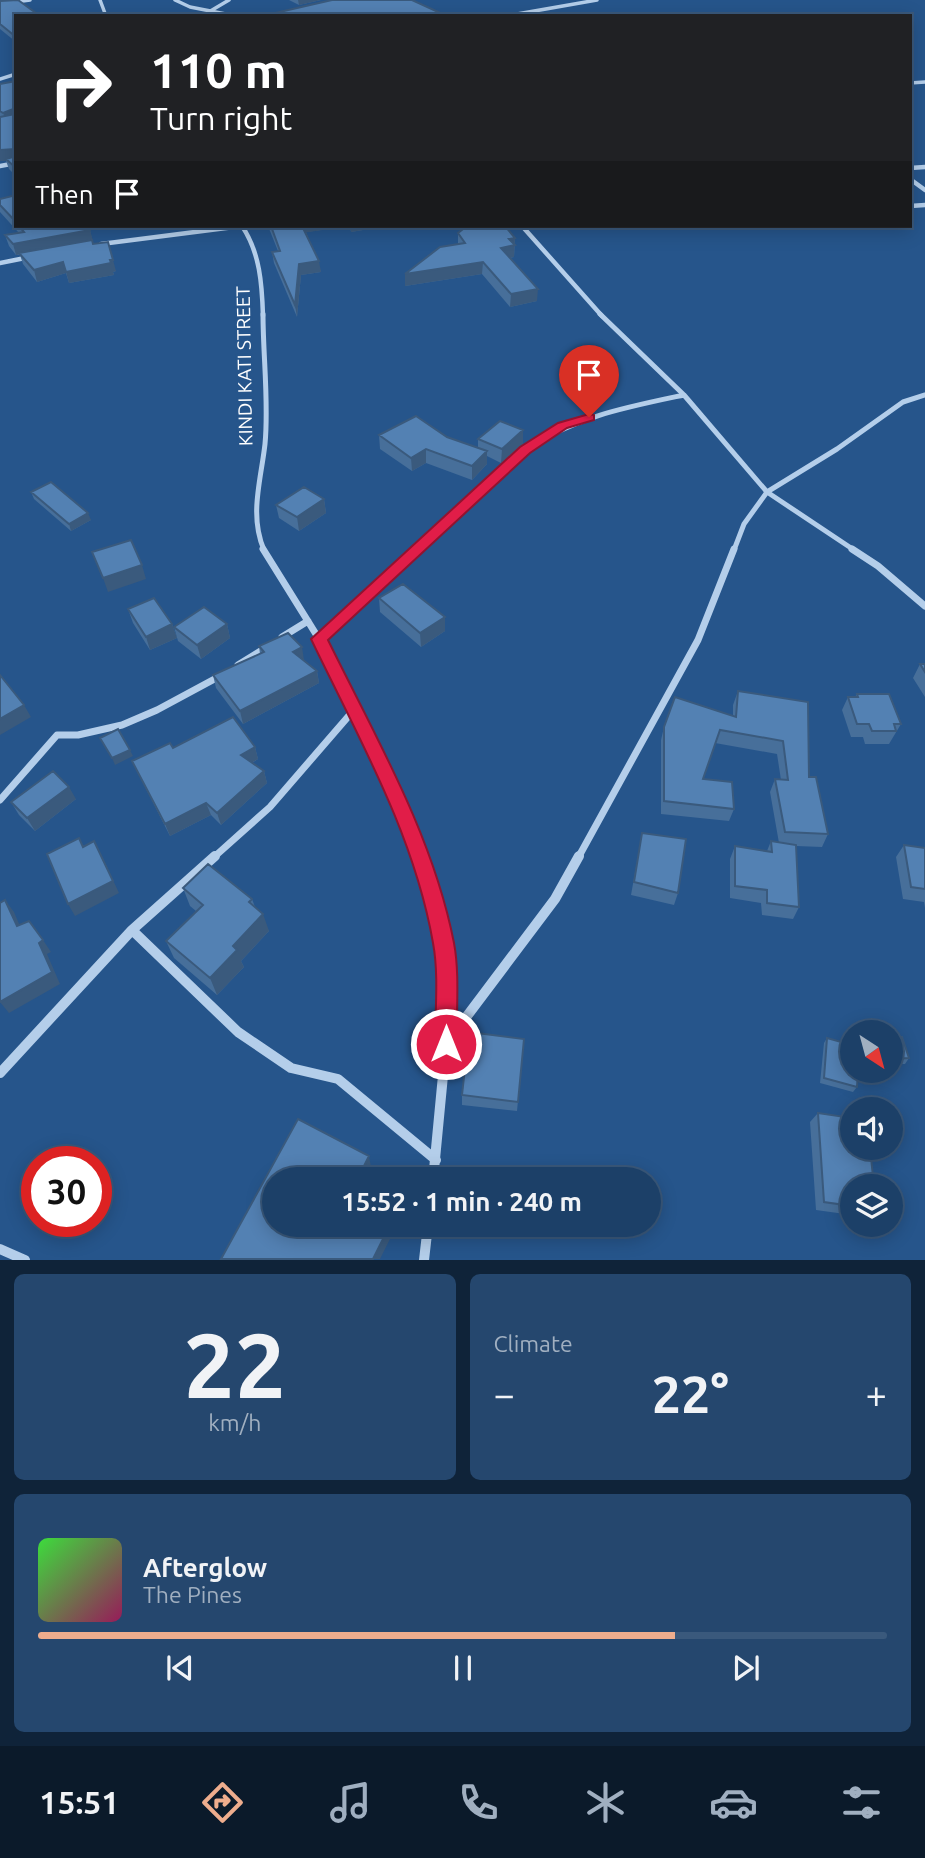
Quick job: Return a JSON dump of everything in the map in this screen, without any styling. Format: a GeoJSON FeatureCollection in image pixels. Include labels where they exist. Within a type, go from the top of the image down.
{"type":"FeatureCollection","features":[{"type":"Feature","properties":{"kind":"street"},"geometry":{"type":"LineString","coordinates":[[0,4],[30,0]]}},
{"type":"Feature","properties":{"kind":"street"},"geometry":{"type":"LineString","coordinates":[[175,0],[190,7],[227,14]]}},
{"type":"Feature","properties":{"kind":"street"},"geometry":{"type":"LineString","coordinates":[[206,14],[229,0]]}},
{"type":"Feature","properties":{"kind":"street"},"geometry":{"type":"LineString","coordinates":[[517,14],[597,0]]}},
{"type":"Feature","properties":{"kind":"street"},"geometry":{"type":"LineString","coordinates":[[96,245],[227,228]]}},
{"type":"Feature","properties":{"kind":"street","name":"KINDI KATI STREET"},"geometry":{"type":"LineString","coordinates":[[243,228],[253,243],[262,284],[265,443],[258,483],[256,524],[263,548],[319,639],[407,819],[430,886],[444,946],[446,1044],[435,1167]]}},
{"type":"Feature","properties":{"kind":"street"},"geometry":{"type":"LineString","coordinates":[[524,228],[602,316],[684,395],[767,492],[878,566],[925,606]]}},
{"type":"Feature","properties":{"kind":"street"},"geometry":{"type":"LineString","coordinates":[[0,264],[38,256]]}},
{"type":"Feature","properties":{"kind":"street"},"geometry":{"type":"LineString","coordinates":[[319,639],[544,435],[563,425],[684,395]]}},
{"type":"Feature","properties":{"kind":"street"},"geometry":{"type":"LineString","coordinates":[[446,1044],[555,899],[698,640],[744,524],[767,492],[837,449],[903,401],[925,395]]}},
{"type":"Feature","properties":{"kind":"street"},"geometry":{"type":"LineString","coordinates":[[0,800],[57,735],[78,735],[122,724],[157,710],[217,678],[308,621]]}},
{"type":"Feature","properties":{"kind":"street"},"geometry":{"type":"LineString","coordinates":[[0,1073],[132,930],[270,807],[353,711]]}},
{"type":"Feature","properties":{"kind":"street"},"geometry":{"type":"LineString","coordinates":[[132,930],[238,1032],[291,1068],[338,1079],[436,1160]]}},
{"type":"Feature","properties":{"kind":"street"},"geometry":{"type":"LineString","coordinates":[[424,1259],[427,1237]]}},
{"type":"Feature","properties":{"kind":"street"},"geometry":{"type":"LineString","coordinates":[[0,1249],[25,1259]]}},
{"type":"Feature","properties":{"kind":"building"},"geometry":{"type":"Polygon","coordinates":[[[18,0],[37,14],[14,14],[14,35],[0,24],[0,1],[18,0]]]}},
{"type":"Feature","properties":{"kind":"building"},"geometry":{"type":"Polygon","coordinates":[[[332,0],[412,0],[443,14],[271,14],[332,0]]]}},
{"type":"Feature","properties":{"kind":"building"},"geometry":{"type":"Polygon","coordinates":[[[14,81],[14,109],[3,113],[0,111],[0,84],[14,81]]]}},
{"type":"Feature","properties":{"kind":"building"},"geometry":{"type":"Polygon","coordinates":[[[14,114],[14,149],[0,150],[0,117],[14,114]]]}},
{"type":"Feature","properties":{"kind":"building"},"geometry":{"type":"Polygon","coordinates":[[[14,157],[14,166],[6,159],[14,157]]]}},
{"type":"Feature","properties":{"kind":"building"},"geometry":{"type":"Polygon","coordinates":[[[14,196],[14,220],[0,205],[0,199],[14,196]]]}},
{"type":"Feature","properties":{"kind":"building"},"geometry":{"type":"Polygon","coordinates":[[[21,228],[90,230],[13,244],[5,235],[24,232],[21,228]]]}},
{"type":"Feature","properties":{"kind":"building"},"geometry":{"type":"Polygon","coordinates":[[[272,228],[303,228],[319,261],[299,264],[295,305],[272,252],[280,251],[272,228]]]}},
{"type":"Feature","properties":{"kind":"building"},"geometry":{"type":"Polygon","coordinates":[[[464,228],[507,228],[515,238],[509,239],[515,245],[501,248],[538,289],[511,294],[483,262],[405,274],[440,247],[465,243],[458,233],[464,228]]]}},
{"type":"Feature","properties":{"kind":"building"},"geometry":{"type":"Polygon","coordinates":[[[92,240],[93,244],[108,242],[113,260],[110,260],[111,263],[66,272],[63,262],[34,270],[19,253],[92,240]]]}},
{"type":"Feature","properties":{"kind":"building"},"geometry":{"type":"Polygon","coordinates":[[[416,416],[447,437],[487,451],[472,466],[426,449],[411,458],[379,435],[416,416]]]}},
{"type":"Feature","properties":{"kind":"building"},"geometry":{"type":"Polygon","coordinates":[[[500,421],[523,430],[502,449],[478,439],[500,421]]]}},
{"type":"Feature","properties":{"kind":"building"},"geometry":{"type":"Polygon","coordinates":[[[51,482],[88,513],[69,524],[31,492],[51,482]]]}},
{"type":"Feature","properties":{"kind":"building"},"geometry":{"type":"Polygon","coordinates":[[[304,487],[324,499],[297,517],[276,505],[304,487]]]}},
{"type":"Feature","properties":{"kind":"building"},"geometry":{"type":"Polygon","coordinates":[[[131,540],[142,565],[103,578],[92,552],[131,540]]]}},
{"type":"Feature","properties":{"kind":"building"},"geometry":{"type":"Polygon","coordinates":[[[403,584],[445,617],[420,633],[379,598],[403,584]]]}},
{"type":"Feature","properties":{"kind":"building"},"geometry":{"type":"Polygon","coordinates":[[[154,598],[172,624],[146,637],[128,609],[154,598]]]}},
{"type":"Feature","properties":{"kind":"building"},"geometry":{"type":"Polygon","coordinates":[[[204,607],[227,624],[197,645],[174,627],[204,607]]]}},
{"type":"Feature","properties":{"kind":"building"},"geometry":{"type":"Polygon","coordinates":[[[288,633],[302,647],[293,652],[317,671],[240,711],[213,675],[264,652],[259,646],[288,633]]]}},
{"type":"Feature","properties":{"kind":"building"},"geometry":{"type":"Polygon","coordinates":[[[0,675],[24,705],[0,719],[0,675]]]}},
{"type":"Feature","properties":{"kind":"building"},"geometry":{"type":"Polygon","coordinates":[[[738,691],[808,702],[809,777],[816,777],[828,834],[785,832],[775,779],[788,780],[783,741],[720,730],[703,779],[732,782],[734,809],[664,801],[664,727],[675,697],[736,717],[738,691]]]}},
{"type":"Feature","properties":{"kind":"building"},"geometry":{"type":"Polygon","coordinates":[[[857,694],[889,694],[901,724],[894,724],[896,731],[872,731],[869,724],[857,724],[848,697],[858,697],[857,694]]]}},
{"type":"Feature","properties":{"kind":"building"},"geometry":{"type":"Polygon","coordinates":[[[233,717],[255,747],[241,755],[264,771],[217,813],[206,803],[165,824],[132,761],[170,743],[173,748],[233,717]]]}},
{"type":"Feature","properties":{"kind":"building"},"geometry":{"type":"Polygon","coordinates":[[[118,729],[130,750],[112,758],[100,738],[118,729]]]}},
{"type":"Feature","properties":{"kind":"building"},"geometry":{"type":"Polygon","coordinates":[[[53,771],[69,787],[27,818],[11,802],[53,771]]]}},
{"type":"Feature","properties":{"kind":"building"},"geometry":{"type":"Polygon","coordinates":[[[642,833],[686,839],[678,893],[634,882],[642,833]]]}},
{"type":"Feature","properties":{"kind":"building"},"geometry":{"type":"Polygon","coordinates":[[[79,838],[83,847],[94,841],[113,881],[68,904],[47,854],[79,838]]]}},
{"type":"Feature","properties":{"kind":"building"},"geometry":{"type":"Polygon","coordinates":[[[771,841],[796,845],[799,907],[767,903],[767,890],[735,886],[735,846],[772,852],[771,841]]]}},
{"type":"Feature","properties":{"kind":"building"},"geometry":{"type":"Polygon","coordinates":[[[904,845],[925,848],[925,889],[911,887],[904,845]]]}},
{"type":"Feature","properties":{"kind":"building"},"geometry":{"type":"Polygon","coordinates":[[[208,864],[252,899],[249,902],[263,914],[233,946],[237,950],[210,978],[166,941],[203,905],[183,888],[208,864]]]}},
{"type":"Feature","properties":{"kind":"building"},"geometry":{"type":"Polygon","coordinates":[[[5,900],[17,926],[29,921],[43,940],[39,943],[52,972],[0,1002],[0,903],[5,900]]]}},
{"type":"Feature","properties":{"kind":"building"},"geometry":{"type":"Polygon","coordinates":[[[469,1032],[524,1039],[518,1102],[462,1095],[469,1032]]]}},
{"type":"Feature","properties":{"kind":"building"},"geometry":{"type":"Polygon","coordinates":[[[827,1038],[840,1042],[840,1082],[824,1078],[827,1038]]]}},
{"type":"Feature","properties":{"kind":"building"},"geometry":{"type":"Polygon","coordinates":[[[903,1040],[909,1058],[903,1058],[903,1040]]]}},
{"type":"Feature","properties":{"kind":"building"},"geometry":{"type":"Polygon","coordinates":[[[818,1113],[840,1116],[840,1160],[871,1160],[873,1174],[840,1174],[840,1204],[824,1202],[818,1113]]]}},
{"type":"Feature","properties":{"kind":"building"},"geometry":{"type":"Polygon","coordinates":[[[298,1119],[369,1156],[364,1167],[272,1167],[298,1119]]]}},
{"type":"Feature","properties":{"kind":"building"},"geometry":{"type":"Polygon","coordinates":[[[262,1184],[262,1237],[384,1237],[373,1259],[221,1259],[262,1184]]]}},
{"type":"Feature","properties":{"kind":"route"},"geometry":{"type":"LineString","coordinates":[[446,1044],[444,946],[430,886],[407,819],[319,639],[525,450],[563,425],[589,417]]}}]}
